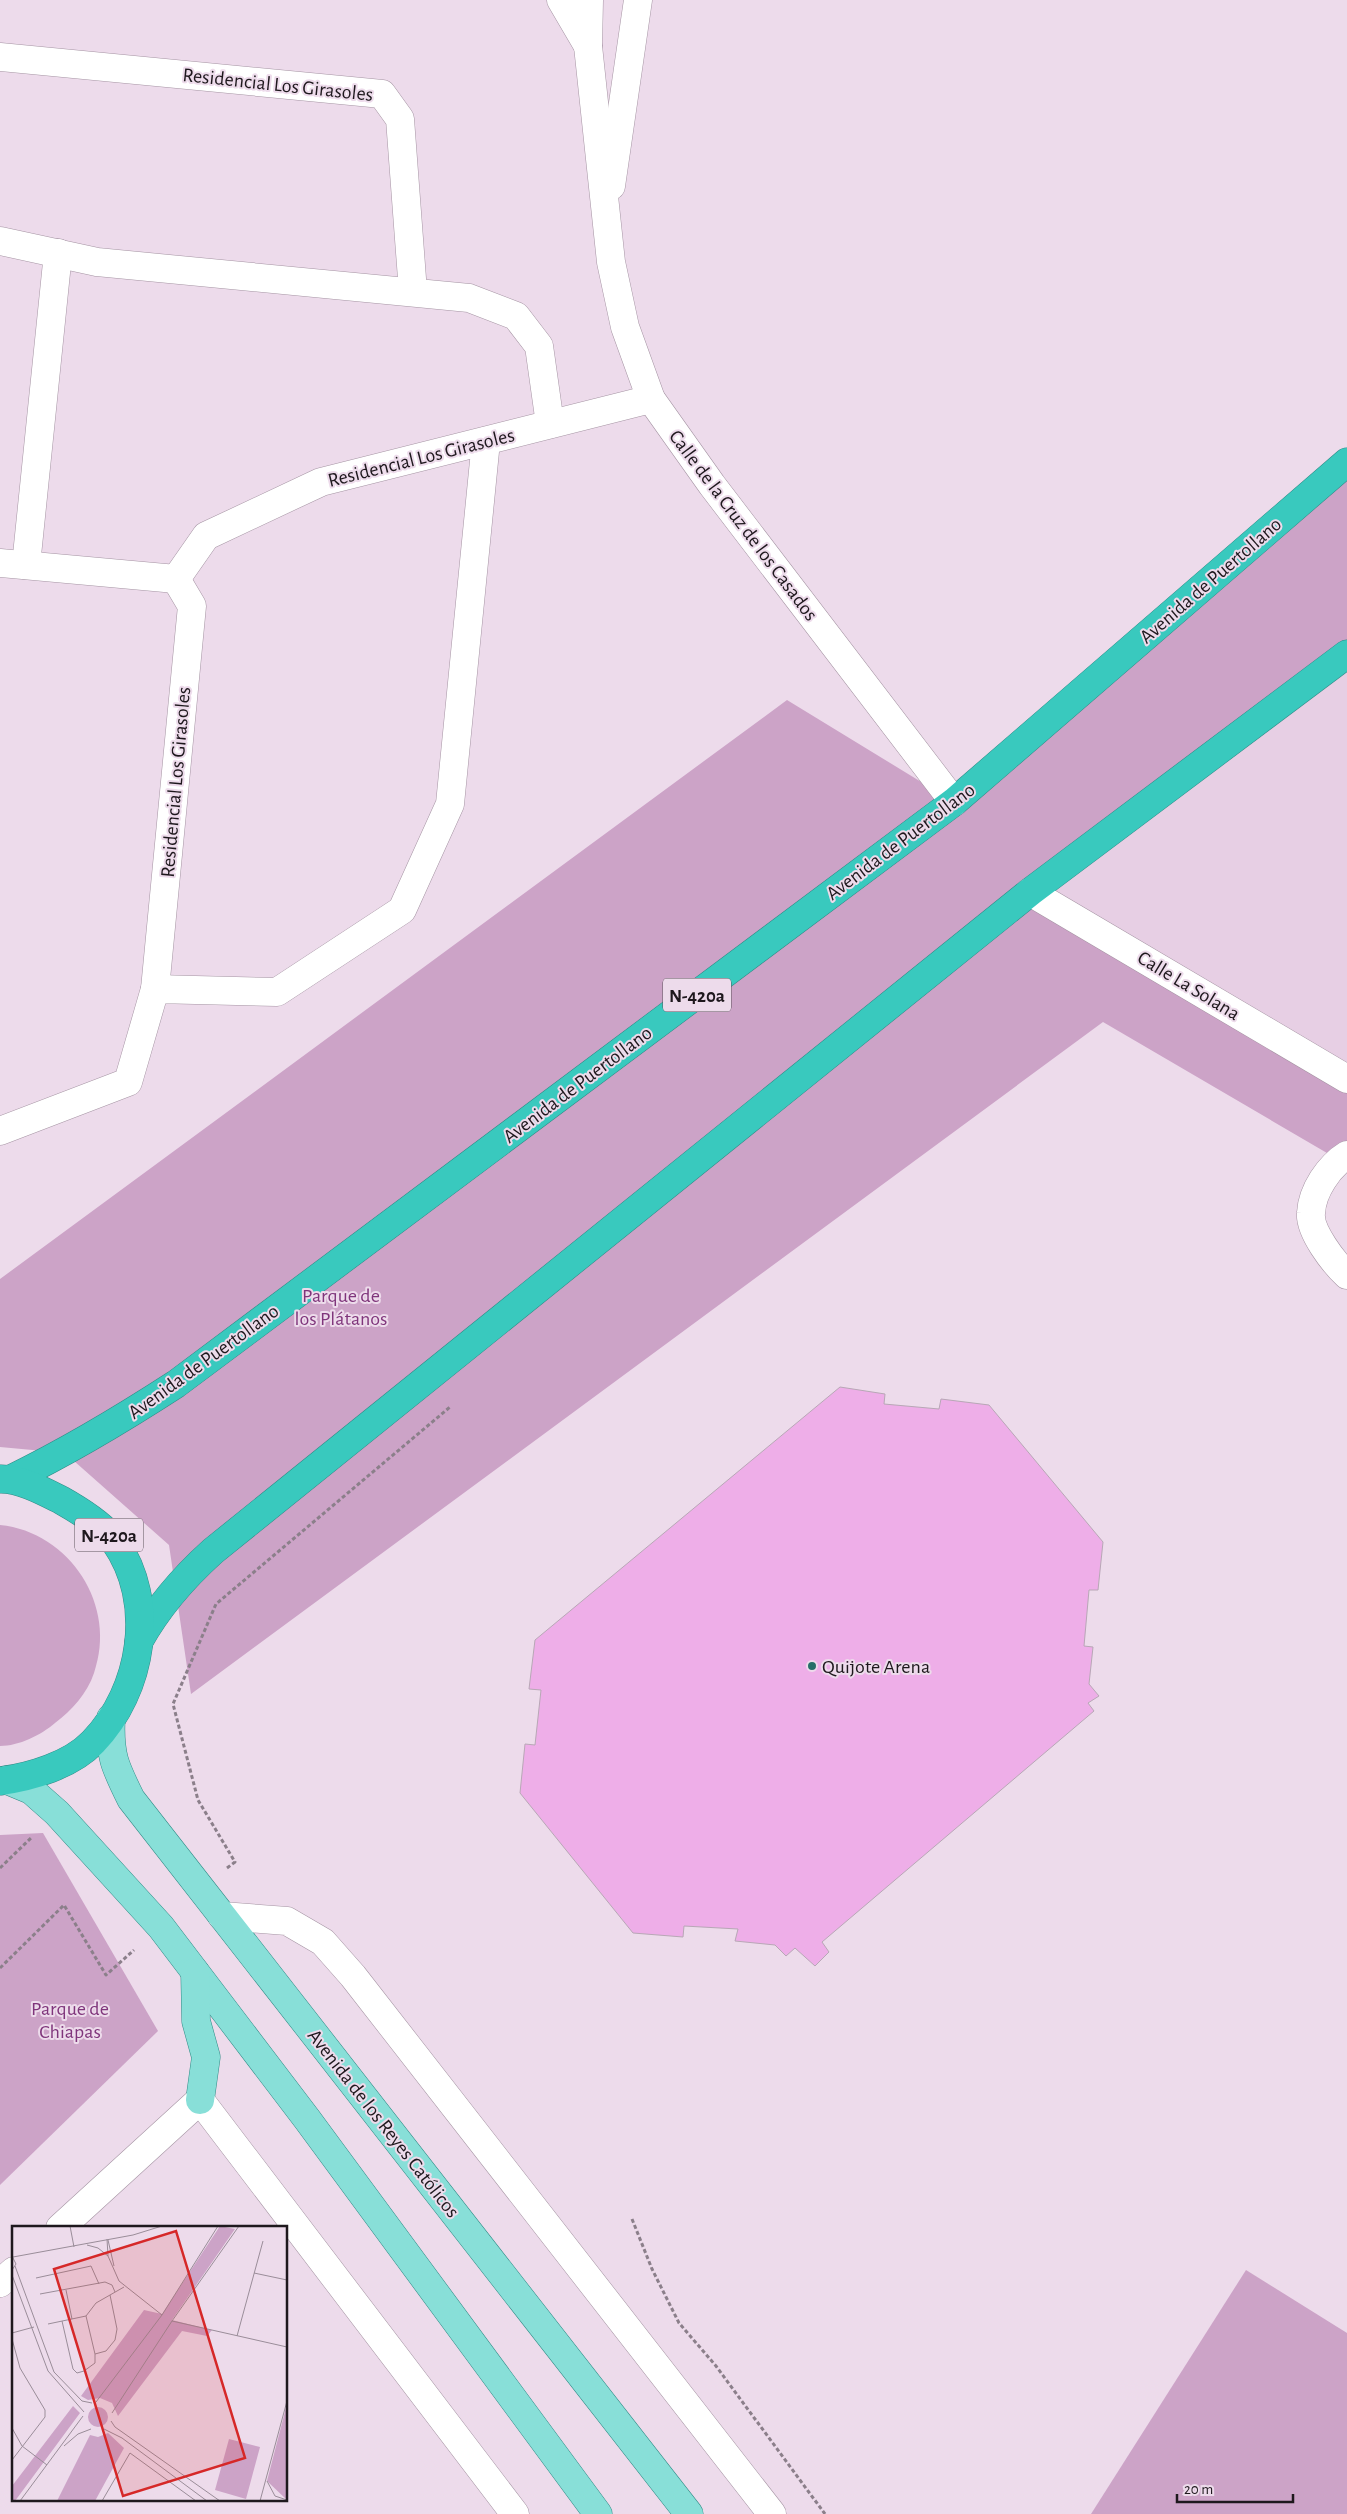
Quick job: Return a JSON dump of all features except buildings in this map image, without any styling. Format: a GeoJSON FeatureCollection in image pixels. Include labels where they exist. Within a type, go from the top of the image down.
{"type":"FeatureCollection","features":[{"type":"Feature","properties":{"kind":"highway","name":"Avenida de Puertollano"},"geometry":{"type":"LineString","coordinates":[[5,1479],[80,1445],[176,1384],[954,802],[1347,462]]}},
{"type":"Feature","properties":{"kind":"highway","name":"N-420a"},"geometry":{"type":"LineString","coordinates":[[140,1641],[155,1612],[184,1576],[213,1551],[1030,892],[1347,654]]}},
{"type":"Feature","properties":{"kind":"highway","name":"N-420a"},"geometry":{"type":"LineString","coordinates":[[4,1781],[39,1772],[66,1761],[93,1742],[111,1718],[130,1686],[140,1641],[139,1602],[133,1574],[114,1540],[78,1510],[48,1494],[5,1479]]}},
{"type":"Feature","properties":{"kind":"main road","name":"Avenida de los Reyes Católicos"},"geometry":{"type":"LineString","coordinates":[[111,1718],[110,1743],[114,1764],[131,1799],[689,2514]]}},
{"type":"Feature","properties":{"kind":"main road"},"geometry":{"type":"LineString","coordinates":[[4,1781],[31,1790],[57,1812],[161,1927],[307,2119],[598,2514]]}},
{"type":"Feature","properties":{"kind":"main road"},"geometry":{"type":"LineString","coordinates":[[195,1972],[196,2021],[206,2057],[200,2100]]}},
{"type":"Feature","properties":{"kind":"street"},"geometry":{"type":"LineString","coordinates":[[561,0],[588,46]]}},
{"type":"Feature","properties":{"kind":"street"},"geometry":{"type":"LineString","coordinates":[[589,0],[588,46],[599,167],[607,215]]}},
{"type":"Feature","properties":{"kind":"street"},"geometry":{"type":"LineString","coordinates":[[607,215],[638,0]]}},
{"type":"Feature","properties":{"kind":"street","name":"Residencial Los Girasoles"},"geometry":{"type":"LineString","coordinates":[[0,57],[382,94],[400,119],[413,292]]}},
{"type":"Feature","properties":{"kind":"street","name":"Calle de la Cruz de los Casados"},"geometry":{"type":"LineString","coordinates":[[607,215],[611,262],[626,328],[651,399],[712,485],[954,802]]}},
{"type":"Feature","properties":{"kind":"street"},"geometry":{"type":"LineString","coordinates":[[0,241],[97,262],[469,298],[516,316],[539,346],[550,424]]}},
{"type":"Feature","properties":{"kind":"street"},"geometry":{"type":"LineString","coordinates":[[58,254],[13,564],[176,579]]}},
{"type":"Feature","properties":{"kind":"street","name":"Residencial Los Girasoles"},"geometry":{"type":"LineString","coordinates":[[0,1131],[128,1082],[155,988],[192,606],[176,579],[206,536],[321,482],[651,399]]}},
{"type":"Feature","properties":{"kind":"street"},"geometry":{"type":"LineString","coordinates":[[155,988],[277,992],[402,910],[450,804],[486,441]]}},
{"type":"Feature","properties":{"kind":"street","name":"Calle La Solana"},"geometry":{"type":"LineString","coordinates":[[1030,892],[1347,1079]]}},
{"type":"Feature","properties":{"kind":"street"},"geometry":{"type":"LineString","coordinates":[[1347,1155],[1339,1160],[1318,1188],[1310,1214],[1319,1238],[1333,1263],[1347,1275]]}},
{"type":"Feature","properties":{"kind":"street"},"geometry":{"type":"LineString","coordinates":[[222,1916],[287,1922],[323,1942],[353,1976],[772,2514]]}},
{"type":"Feature","properties":{"kind":"street"},"geometry":{"type":"LineString","coordinates":[[62,2226],[200,2100],[515,2514]]}},
{"type":"Feature","properties":{"kind":"street"},"geometry":{"type":"LineString","coordinates":[[0,2283],[12,2273]]}},
{"type":"Feature","properties":{"kind":"path"},"geometry":{"type":"LineString","coordinates":[[201,1889],[235,1862],[198,1800],[173,1704],[216,1604],[453,1404]]}},
{"type":"Feature","properties":{"kind":"path"},"geometry":{"type":"LineString","coordinates":[[0,1868],[57,1812]]}},
{"type":"Feature","properties":{"kind":"path"},"geometry":{"type":"LineString","coordinates":[[0,1968],[64,1905],[106,1975],[161,1927]]}},
{"type":"Feature","properties":{"kind":"path"},"geometry":{"type":"LineString","coordinates":[[632,2219],[652,2269],[679,2323],[716,2366],[824,2514]]}},
{"type":"Feature","properties":{"kind":"shaded area"},"geometry":{"type":"Polygon","coordinates":[[[1347,654],[1347,1072],[1030,892],[1347,654]]]}},
{"type":"Feature","properties":{"kind":"green space","name":"Parque de los Plátanos"},"geometry":{"type":"Polygon","coordinates":[[[1347,474],[1347,641],[1031,892],[1347,1079],[1347,1155],[1339,1160],[1103,1022],[191,1694],[169,1545],[65,1453],[0,1447],[0,1279],[787,700],[954,802],[1347,474]]]}},
{"type":"Feature","properties":{"kind":"green space"},"geometry":{"type":"Polygon","coordinates":[[[0,1525],[25,1531],[48,1542],[67,1557],[82,1576],[93,1599],[99,1623],[100,1648],[91,1681],[83,1695],[67,1713],[36,1736],[7,1746],[0,1746],[0,1525]]]}},
{"type":"Feature","properties":{"kind":"green space","name":"Parque de Chiapas"},"geometry":{"type":"Polygon","coordinates":[[[43,1833],[158,2031],[0,2185],[0,1835],[43,1833]]]}},
{"type":"Feature","properties":{"kind":"green space"},"geometry":{"type":"Polygon","coordinates":[[[1246,2270],[1347,2333],[1347,2514],[1091,2514],[1246,2270]]]}},
{"type":"Feature","properties":{"kind":"place","name":"Quijote Arena"},"geometry":{"type":"Point","coordinates":[812,1666]}}]}
